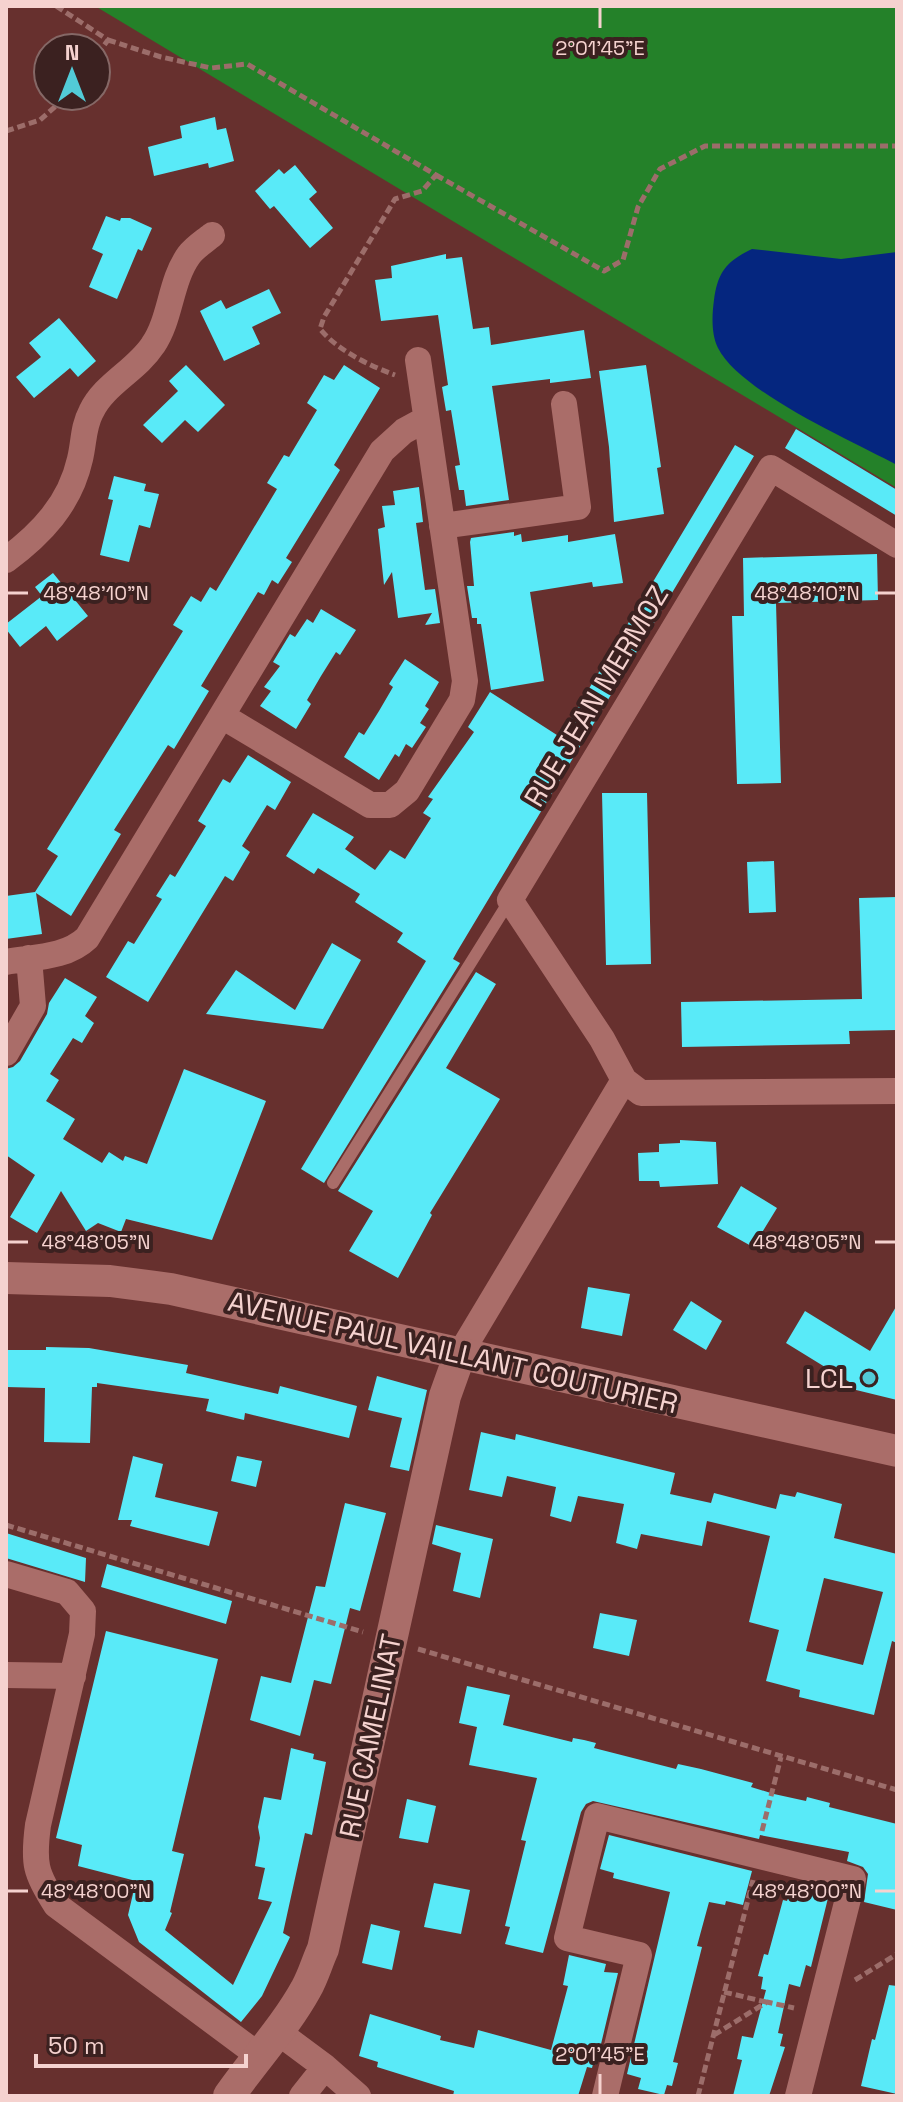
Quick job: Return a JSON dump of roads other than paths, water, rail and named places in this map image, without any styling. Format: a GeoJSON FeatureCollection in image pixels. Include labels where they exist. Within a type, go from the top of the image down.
{"type":"FeatureCollection","features":[{"type":"Feature","properties":{"kind":"street"},"geometry":{"type":"LineString","coordinates":[[6,560],[40,533],[55,514],[70,490],[81,459],[84,431],[91,410],[154,344],[189,255],[212,235]]}},
{"type":"Feature","properties":{"kind":"street"},"geometry":{"type":"LineString","coordinates":[[222,716],[370,805],[390,805],[407,791],[462,700],[465,681],[419,369]]}},
{"type":"Feature","properties":{"kind":"street"},"geometry":{"type":"LineString","coordinates":[[442,526],[578,507],[564,404]]}},
{"type":"Feature","properties":{"kind":"street"},"geometry":{"type":"LineString","coordinates":[[6,1053],[33,1006],[18,960],[64,952],[77,947],[87,938],[382,451],[404,431],[426,419]]}},
{"type":"Feature","properties":{"kind":"street","name":"RUE JEAN MERMOZ"},"geometry":{"type":"LineString","coordinates":[[510,900],[771,468],[897,545]]}},
{"type":"Feature","properties":{"kind":"street"},"geometry":{"type":"LineString","coordinates":[[510,900],[602,1039],[624,1080],[641,1093],[897,1091]]}},
{"type":"Feature","properties":{"kind":"street"},"geometry":{"type":"LineString","coordinates":[[460,1354],[624,1080]]}},
{"type":"Feature","properties":{"kind":"street","name":"AVENUE PAUL VAILLANT COUTURIER"},"geometry":{"type":"LineString","coordinates":[[6,1278],[110,1281],[171,1289],[897,1451]]}},
{"type":"Feature","properties":{"kind":"street","name":"RUE CAMELINAT"},"geometry":{"type":"LineString","coordinates":[[229,2096],[307,1988],[323,1949],[445,1396],[460,1354]]}},
{"type":"Feature","properties":{"kind":"street"},"geometry":{"type":"LineString","coordinates":[[6,1574],[67,1592],[83,1611],[82,1634],[34,1852],[39,1878],[56,1905],[268,2044],[325,2067],[358,2096]]}},
{"type":"Feature","properties":{"kind":"street"},"geometry":{"type":"LineString","coordinates":[[6,1675],[73,1676]]}},
{"type":"Feature","properties":{"kind":"street"},"geometry":{"type":"LineString","coordinates":[[605,2096],[639,1955],[567,1938],[597,1816],[853,1879],[798,2096]]}},
{"type":"Feature","properties":{"kind":"street"},"geometry":{"type":"LineString","coordinates":[[302,2096],[325,2067]]}},
{"type":"Feature","properties":{"kind":"lane"},"geometry":{"type":"LineString","coordinates":[[333,1183],[510,900]]}},
{"type":"Feature","properties":{"kind":"place","name":"LCL"},"geometry":{"type":"Point","coordinates":[869,1378]}}]}
